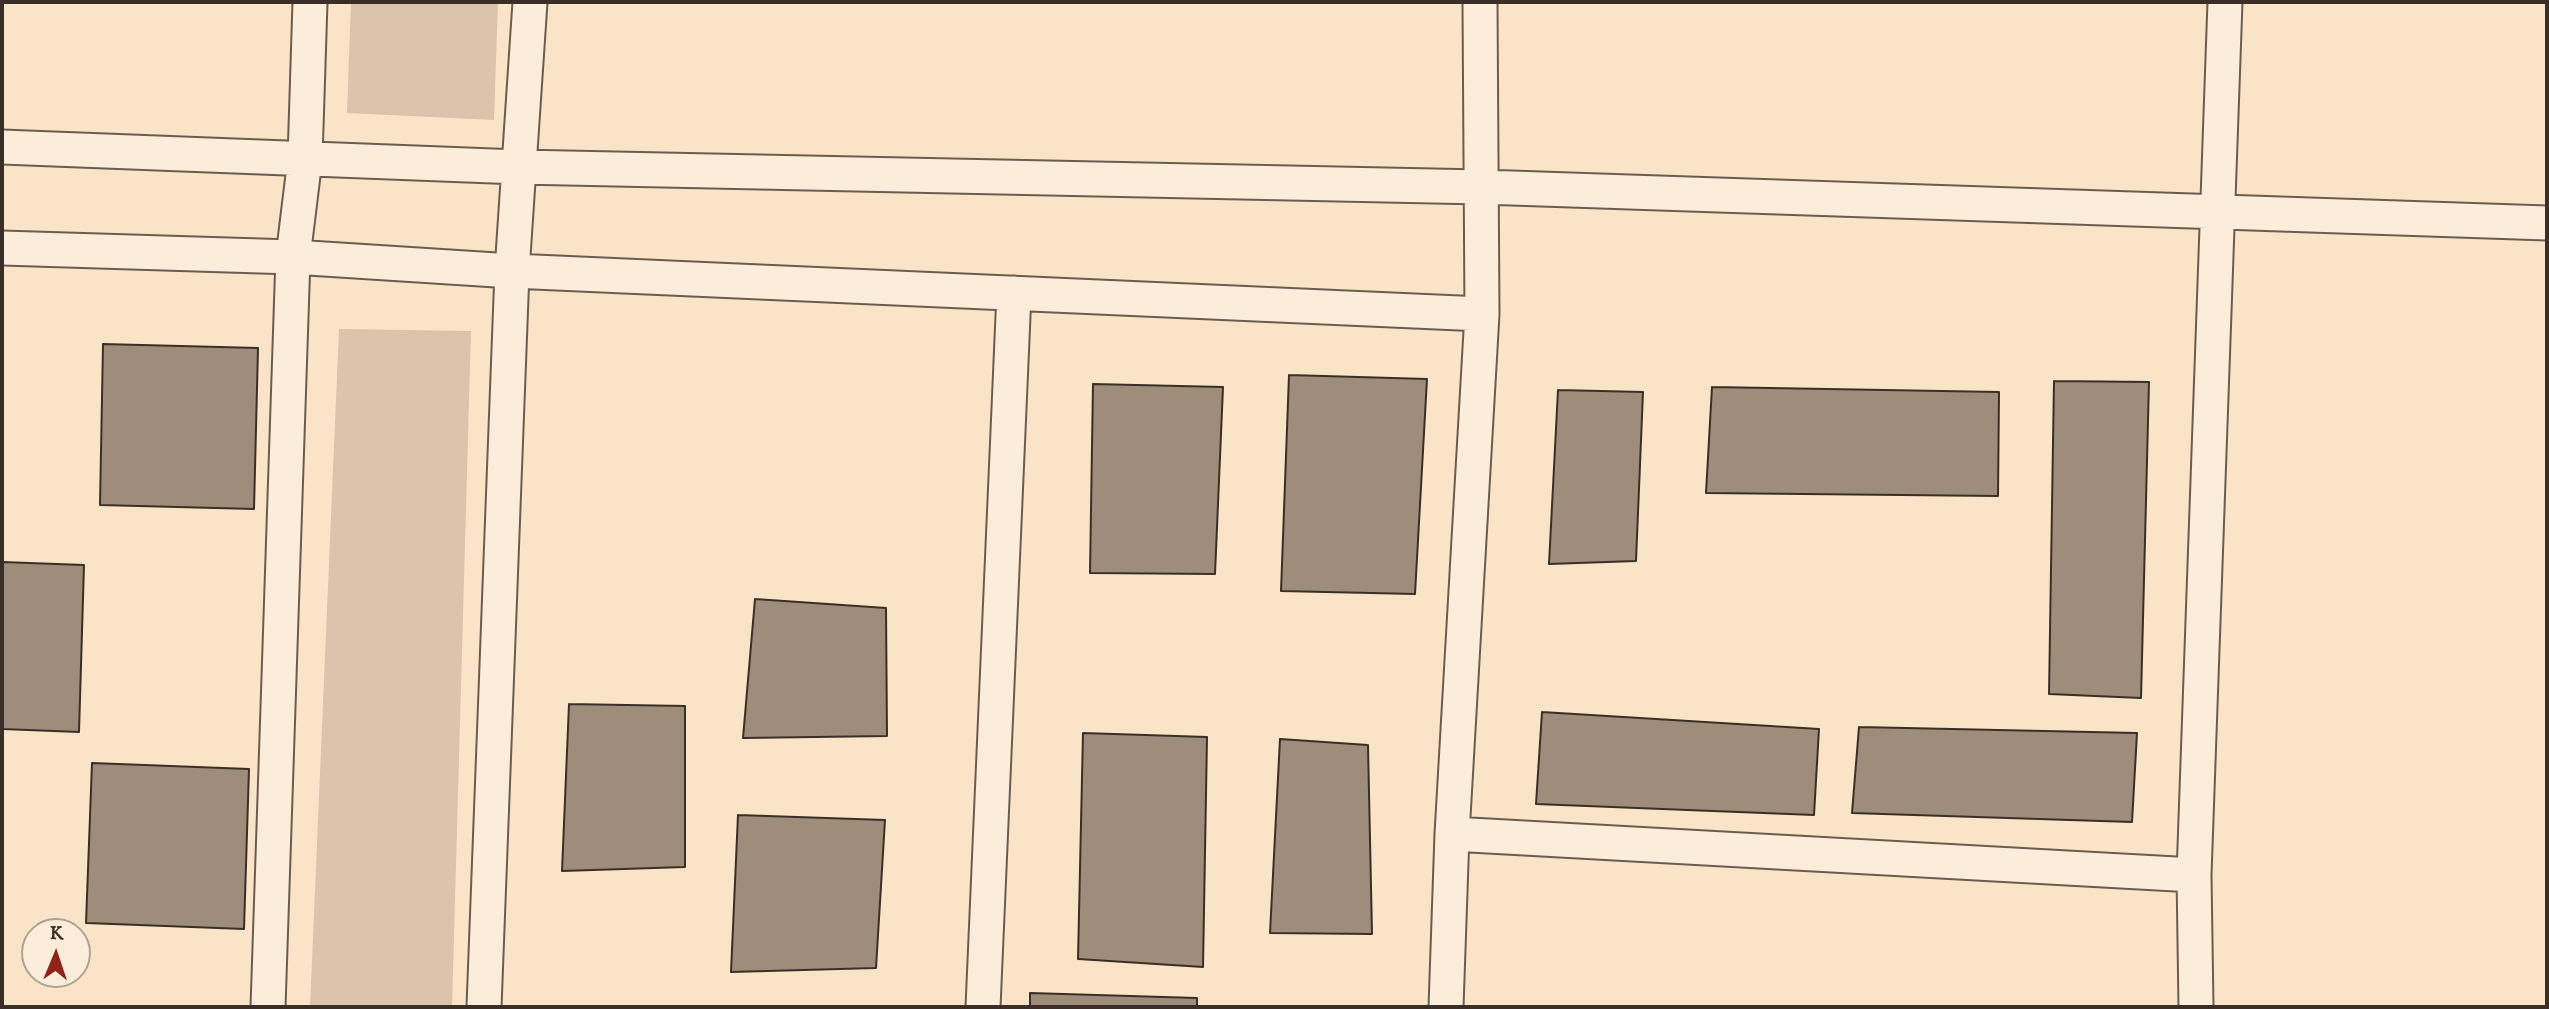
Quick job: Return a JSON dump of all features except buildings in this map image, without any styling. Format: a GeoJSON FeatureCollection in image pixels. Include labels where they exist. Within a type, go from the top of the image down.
{"type":"FeatureCollection","features":[{"type":"Feature","properties":{"kind":"street"},"geometry":{"type":"LineString","coordinates":[[268,1007],[293,257],[305,159],[310,2]]}},
{"type":"Feature","properties":{"kind":"street"},"geometry":{"type":"LineString","coordinates":[[484,1007],[512,271],[530,2]]}},
{"type":"Feature","properties":{"kind":"street"},"geometry":{"type":"LineString","coordinates":[[1446,1007],[1452,834],[1482,314],[1479,2]]}},
{"type":"Feature","properties":{"kind":"street"},"geometry":{"type":"LineString","coordinates":[[2196,1007],[2194,875],[2220,212],[2225,2]]}},
{"type":"Feature","properties":{"kind":"street"},"geometry":{"type":"LineString","coordinates":[[2,146],[519,167],[1482,187],[2547,223]]}},
{"type":"Feature","properties":{"kind":"street"},"geometry":{"type":"LineString","coordinates":[[2,248],[293,257],[512,271],[1482,314]]}},
{"type":"Feature","properties":{"kind":"street"},"geometry":{"type":"LineString","coordinates":[[983,1007],[1014,293]]}},
{"type":"Feature","properties":{"kind":"street"},"geometry":{"type":"LineString","coordinates":[[1452,834],[2194,875]]}},
{"type":"Feature","properties":{"kind":"shaded area"},"geometry":{"type":"Polygon","coordinates":[[[351,2],[498,2],[494,120],[347,113],[351,2]]]}},
{"type":"Feature","properties":{"kind":"shaded area"},"geometry":{"type":"Polygon","coordinates":[[[339,329],[471,331],[452,1007],[310,1007],[339,329]]]}}]}
